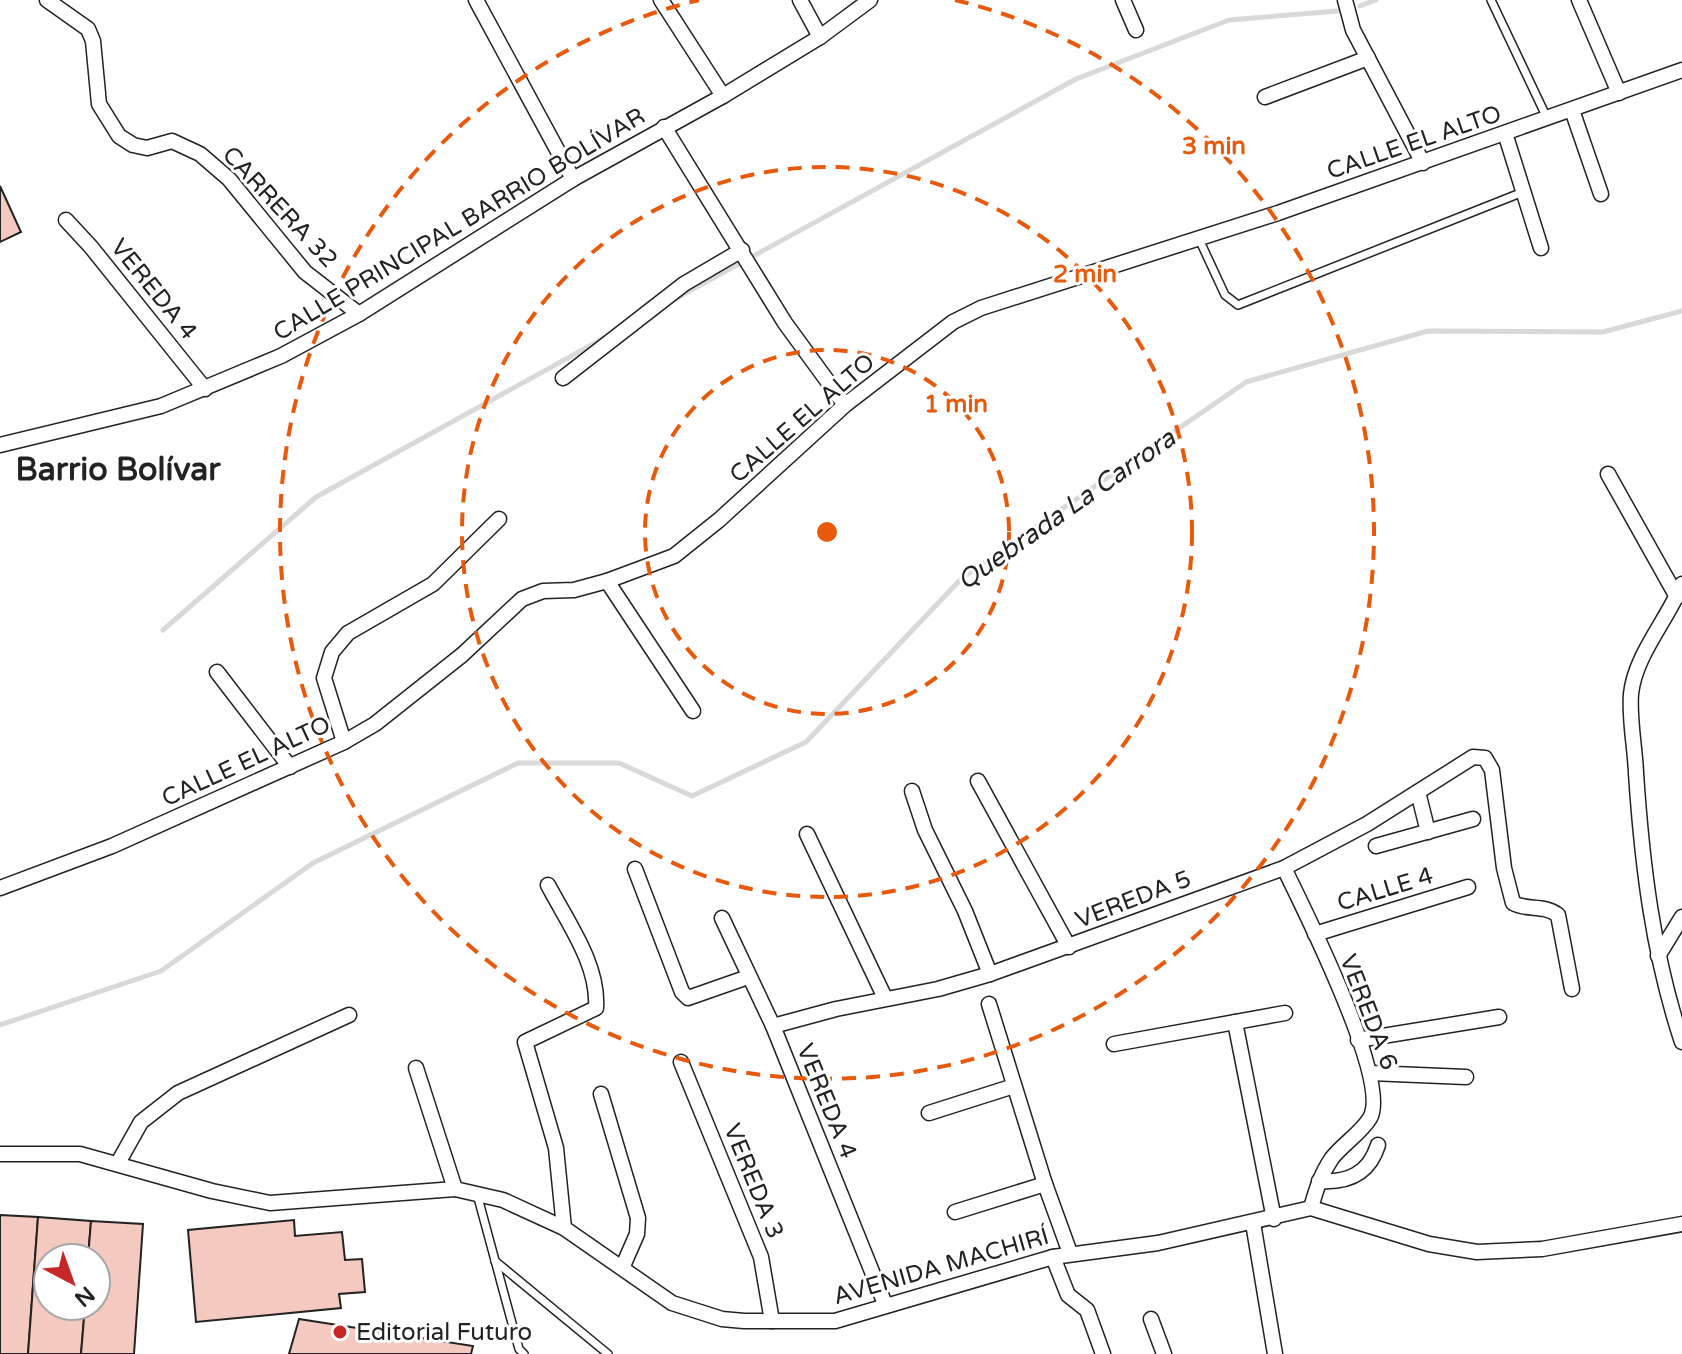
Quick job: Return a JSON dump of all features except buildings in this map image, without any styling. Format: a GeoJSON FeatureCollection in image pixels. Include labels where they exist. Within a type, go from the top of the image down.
{"type":"FeatureCollection","features":[{"type":"Feature","properties":{"kind":"street","name":"CARRERA 32"},"geometry":{"type":"LineString","coordinates":[[47,0],[88,29],[93,41],[99,104],[119,136],[133,145],[147,148],[172,141],[200,154],[229,179],[305,272],[359,314]]}},
{"type":"Feature","properties":{"kind":"street"},"geometry":{"type":"LineString","coordinates":[[476,0],[573,179]]}},
{"type":"Feature","properties":{"kind":"street"},"geometry":{"type":"LineString","coordinates":[[661,0],[723,96]]}},
{"type":"Feature","properties":{"kind":"street"},"geometry":{"type":"LineString","coordinates":[[800,0],[820,37]]}},
{"type":"Feature","properties":{"kind":"street","name":"CALLE PRINCIPAL BARRIO BOLÍVAR"},"geometry":{"type":"LineString","coordinates":[[0,445],[146,410],[205,389],[281,356],[359,314],[573,179],[723,96],[820,37],[870,0]]}},
{"type":"Feature","properties":{"kind":"street"},"geometry":{"type":"LineString","coordinates":[[1123,0],[1136,30]]}},
{"type":"Feature","properties":{"kind":"street"},"geometry":{"type":"LineString","coordinates":[[1345,0],[1353,30],[1423,163]]}},
{"type":"Feature","properties":{"kind":"street"},"geometry":{"type":"LineString","coordinates":[[1579,0],[1619,93]]}},
{"type":"Feature","properties":{"kind":"street"},"geometry":{"type":"LineString","coordinates":[[1265,97],[1368,58]]}},
{"type":"Feature","properties":{"kind":"street","name":"CALLE EL ALTO"},"geometry":{"type":"LineString","coordinates":[[0,888],[112,846],[344,742],[375,724],[462,655],[522,599],[543,591],[574,590],[607,581],[674,556],[719,520],[845,405],[953,322],[981,308],[1423,163],[1682,70]]}},
{"type":"Feature","properties":{"kind":"street"},"geometry":{"type":"LineString","coordinates":[[1572,110],[1601,194]]}},
{"type":"Feature","properties":{"kind":"street"},"geometry":{"type":"LineString","coordinates":[[664,127],[785,323],[845,405]]}},
{"type":"Feature","properties":{"kind":"street"},"geometry":{"type":"LineString","coordinates":[[1505,133],[1541,248]]}},
{"type":"Feature","properties":{"kind":"street","name":"VEREDA 4"},"geometry":{"type":"LineString","coordinates":[[66,220],[205,389]]}},
{"type":"Feature","properties":{"kind":"street"},"geometry":{"type":"LineString","coordinates":[[563,378],[684,284],[742,250]]}},
{"type":"Feature","properties":{"kind":"street"},"geometry":{"type":"LineString","coordinates":[[1608,474],[1679,590],[1638,669],[1631,693],[1640,822],[1658,956],[1682,1042]]}},
{"type":"Feature","properties":{"kind":"street"},"geometry":{"type":"LineString","coordinates":[[344,742],[324,678],[332,652],[348,633],[433,584],[499,519]]}},
{"type":"Feature","properties":{"kind":"street"},"geometry":{"type":"LineString","coordinates":[[607,581],[693,711]]}},
{"type":"Feature","properties":{"kind":"street"},"geometry":{"type":"LineString","coordinates":[[217,672],[290,767]]}},
{"type":"Feature","properties":{"kind":"street","name":"VEREDA 5"},"geometry":{"type":"LineString","coordinates":[[773,1026],[885,998],[938,989],[990,974],[1284,868],[1367,824],[1473,757],[1485,758],[1492,770],[1504,868],[1513,903],[1523,908],[1548,908],[1558,915],[1572,989]]}},
{"type":"Feature","properties":{"kind":"street"},"geometry":{"type":"LineString","coordinates":[[978,781],[1069,947]]}},
{"type":"Feature","properties":{"kind":"street"},"geometry":{"type":"LineString","coordinates":[[912,791],[925,830],[965,911],[990,974]]}},
{"type":"Feature","properties":{"kind":"street"},"geometry":{"type":"LineString","coordinates":[[1418,792],[1428,832]]}},
{"type":"Feature","properties":{"kind":"street"},"geometry":{"type":"LineString","coordinates":[[1376,846],[1473,819]]}},
{"type":"Feature","properties":{"kind":"street"},"geometry":{"type":"LineString","coordinates":[[807,834],[885,998]]}},
{"type":"Feature","properties":{"kind":"street","name":"VEREDA 6"},"geometry":{"type":"LineString","coordinates":[[1284,868],[1358,1040],[1370,1073],[1375,1100],[1370,1118],[1333,1158],[1319,1181],[1311,1208]]}},
{"type":"Feature","properties":{"kind":"street"},"geometry":{"type":"LineString","coordinates":[[635,869],[682,992],[688,998],[748,977]]}},
{"type":"Feature","properties":{"kind":"street"},"geometry":{"type":"LineString","coordinates":[[548,885],[590,966],[597,994],[596,1008],[525,1042],[556,1148],[564,1228]]}},
{"type":"Feature","properties":{"kind":"street","name":"CALLE 4"},"geometry":{"type":"LineString","coordinates":[[1315,934],[1468,887]]}},
{"type":"Feature","properties":{"kind":"street"},"geometry":{"type":"LineString","coordinates":[[1658,956],[1682,917]]}},
{"type":"Feature","properties":{"kind":"street","name":"VEREDA 4"},"geometry":{"type":"LineString","coordinates":[[722,918],[773,1026],[885,1304]]}},
{"type":"Feature","properties":{"kind":"street"},"geometry":{"type":"LineString","coordinates":[[989,1004],[1045,1184],[1070,1253]]}},
{"type":"Feature","properties":{"kind":"street"},"geometry":{"type":"LineString","coordinates":[[1114,1044],[1285,1013]]}},
{"type":"Feature","properties":{"kind":"street"},"geometry":{"type":"LineString","coordinates":[[118,1163],[141,1122],[178,1093],[349,1015]]}},
{"type":"Feature","properties":{"kind":"street"},"geometry":{"type":"LineString","coordinates":[[1358,1040],[1499,1017]]}},
{"type":"Feature","properties":{"kind":"street"},"geometry":{"type":"LineString","coordinates":[[1235,1022],[1274,1219]]}},
{"type":"Feature","properties":{"kind":"street","name":"VEREDA 3"},"geometry":{"type":"LineString","coordinates":[[681,1062],[761,1257],[772,1321]]}},
{"type":"Feature","properties":{"kind":"street"},"geometry":{"type":"LineString","coordinates":[[416,1068],[455,1189]]}},
{"type":"Feature","properties":{"kind":"street"},"geometry":{"type":"LineString","coordinates":[[1370,1073],[1466,1077]]}},
{"type":"Feature","properties":{"kind":"street"},"geometry":{"type":"LineString","coordinates":[[929,1113],[1014,1086]]}},
{"type":"Feature","properties":{"kind":"street"},"geometry":{"type":"LineString","coordinates":[[601,1094],[638,1218],[637,1234],[623,1266]]}},
{"type":"Feature","properties":{"kind":"street"},"geometry":{"type":"LineString","coordinates":[[1319,1181],[1347,1180],[1361,1174],[1374,1157],[1378,1145]]}},
{"type":"Feature","properties":{"kind":"street","name":"AVENIDA MACHIRÍ"},"geometry":{"type":"LineString","coordinates":[[0,1154],[80,1154],[212,1191],[270,1203],[455,1189],[476,1192],[530,1210],[623,1266],[672,1303],[722,1319],[835,1321],[1053,1257],[1107,1251],[1274,1219],[1311,1208]]}},
{"type":"Feature","properties":{"kind":"street"},"geometry":{"type":"LineString","coordinates":[[955,1212],[1045,1184]]}},
{"type":"Feature","properties":{"kind":"street"},"geometry":{"type":"LineString","coordinates":[[1311,1208],[1429,1244],[1477,1252],[1542,1249],[1682,1224]]}},
{"type":"Feature","properties":{"kind":"street"},"geometry":{"type":"LineString","coordinates":[[1253,1223],[1275,1354]]}},
{"type":"Feature","properties":{"kind":"street"},"geometry":{"type":"LineString","coordinates":[[1053,1257],[1068,1295],[1087,1310],[1103,1354]]}},
{"type":"Feature","properties":{"kind":"street"},"geometry":{"type":"LineString","coordinates":[[1151,1319],[1164,1354]]}},
{"type":"Feature","properties":{"kind":"lane"},"geometry":{"type":"LineString","coordinates":[[1491,0],[1547,118]]}},
{"type":"Feature","properties":{"kind":"lane"},"geometry":{"type":"LineString","coordinates":[[1199,238],[1225,295],[1238,305],[1523,192]]}},
{"type":"Feature","properties":{"kind":"lane"},"geometry":{"type":"LineString","coordinates":[[476,1192],[519,1349],[524,1354]]}},
{"type":"Feature","properties":{"kind":"lane"},"geometry":{"type":"LineString","coordinates":[[493,1259],[608,1354]]}},
{"type":"Feature","properties":{"kind":"waterway"},"geometry":{"type":"LineString","coordinates":[[1360,6],[1376,0]]}},
{"type":"Feature","properties":{"kind":"waterway"},"geometry":{"type":"LineString","coordinates":[[675,299],[1076,79],[1229,20],[1338,11]]}},
{"type":"Feature","properties":{"kind":"waterway","name":"Quebrada La Carrora"},"geometry":{"type":"LineString","coordinates":[[0,1025],[161,971],[313,863],[518,763],[619,763],[692,796],[806,742],[962,578],[1246,382],[1428,331],[1603,332],[1682,311]]}},
{"type":"Feature","properties":{"kind":"waterway"},"geometry":{"type":"LineString","coordinates":[[163,630],[316,497],[604,338]]}},
{"type":"Feature","properties":{"kind":"place","name":"Editorial Futuro"},"geometry":{"type":"Point","coordinates":[340,1332]}},
{"type":"Feature","properties":{"kind":"district","name":"Barrio Bolívar"},"geometry":{"type":"Point","coordinates":[118,469]}}]}
